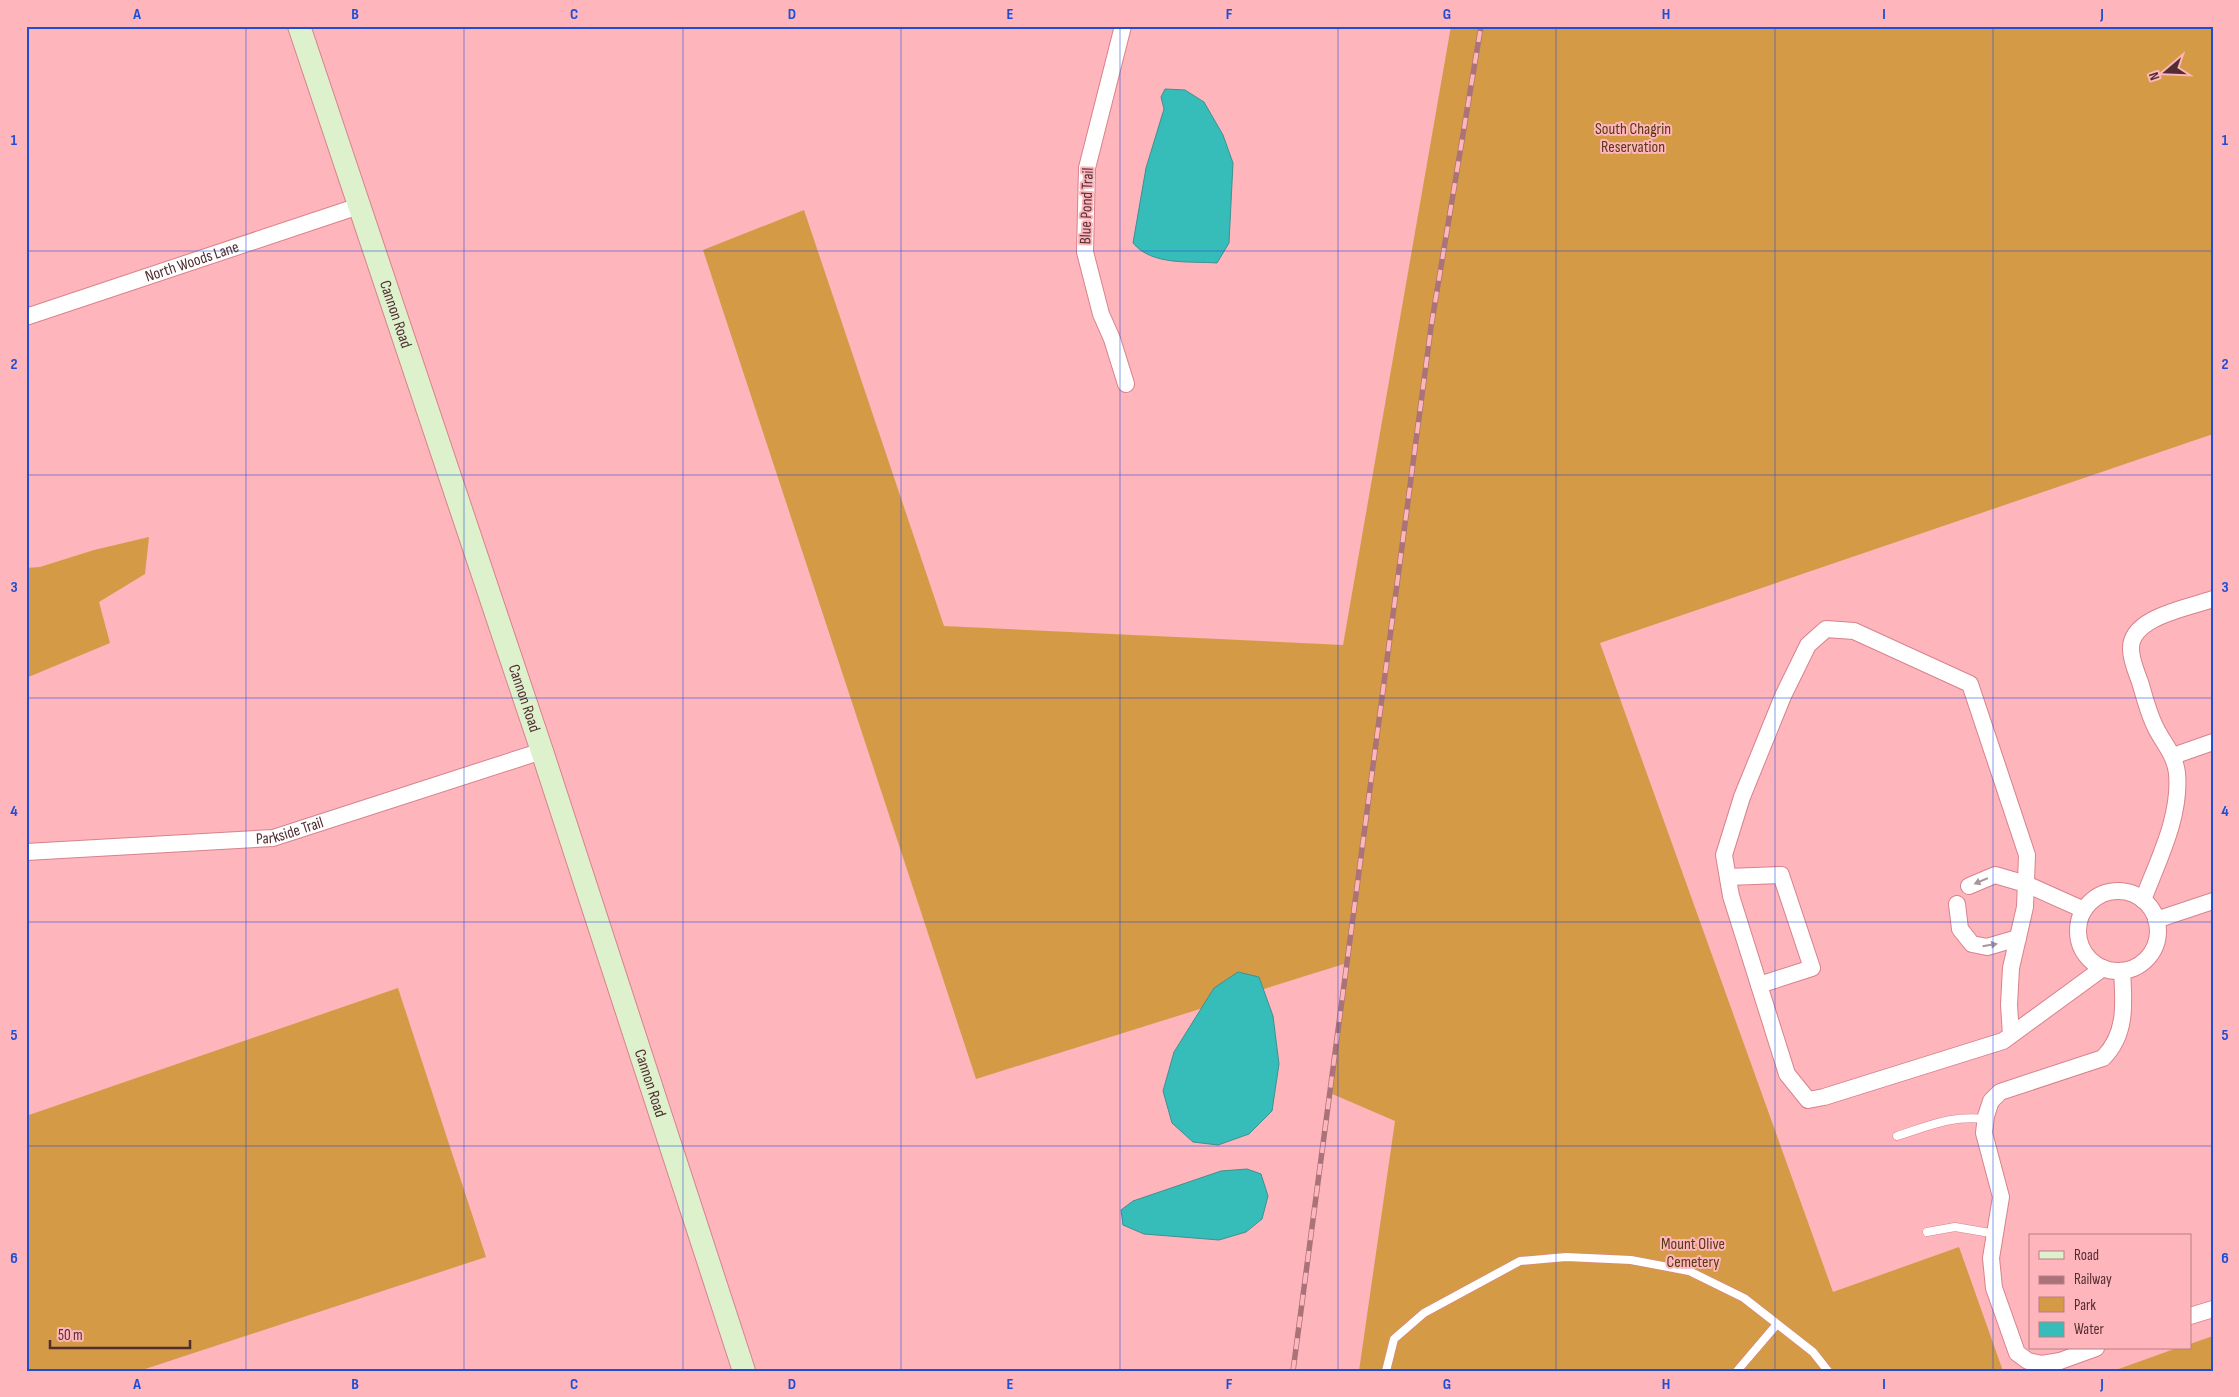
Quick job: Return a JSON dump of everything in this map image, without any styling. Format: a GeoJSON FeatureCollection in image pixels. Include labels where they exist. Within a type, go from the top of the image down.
{"type":"FeatureCollection","features":[{"type":"Feature","properties":{"kind":"main road","name":"Cannon Road"},"geometry":{"type":"LineString","coordinates":[[299,26],[542,751],[744,1371]]}},
{"type":"Feature","properties":{"kind":"street","name":"Blue Pond Trail"},"geometry":{"type":"LineString","coordinates":[[1123,26],[1087,168],[1085,252],[1101,314],[1112,339],[1126,384]]}},
{"type":"Feature","properties":{"kind":"street","name":"North Woods Lane"},"geometry":{"type":"LineString","coordinates":[[26,317],[359,206]]}},
{"type":"Feature","properties":{"kind":"street"},"geometry":{"type":"LineString","coordinates":[[2143,900],[2176,808],[2178,790],[2173,756],[2157,731],[2133,662],[2131,648],[2134,634],[2150,620],[2213,600]]}},
{"type":"Feature","properties":{"kind":"street"},"geometry":{"type":"LineString","coordinates":[[2011,1035],[2009,1005],[2011,968],[2025,908],[2027,855],[1970,684],[1854,631],[1826,630],[1808,645],[1783,696],[1746,788],[1724,855],[1731,896],[1787,1074],[1808,1100],[1824,1097],[2003,1041],[2103,968]]}},
{"type":"Feature","properties":{"kind":"street"},"geometry":{"type":"LineString","coordinates":[[2173,756],[2213,742]]}},
{"type":"Feature","properties":{"kind":"street","name":"Parkside Trail"},"geometry":{"type":"LineString","coordinates":[[26,852],[273,838],[542,751]]}},
{"type":"Feature","properties":{"kind":"street"},"geometry":{"type":"LineString","coordinates":[[1728,876],[1781,874],[1812,968],[1759,985]]}},
{"type":"Feature","properties":{"kind":"street"},"geometry":{"type":"LineString","coordinates":[[1969,886],[1995,875],[2026,884],[2084,910]]}},
{"type":"Feature","properties":{"kind":"street"},"geometry":{"type":"LineString","coordinates":[[2111,892],[2133,894],[2143,900],[2151,909],[2156,920],[2157,937],[2151,953],[2144,962],[2134,968],[2122,971],[2103,968],[2093,963],[2085,954],[2080,944],[2078,932],[2084,910],[2091,901],[2111,892]]}},
{"type":"Feature","properties":{"kind":"street"},"geometry":{"type":"LineString","coordinates":[[2156,920],[2213,901]]}},
{"type":"Feature","properties":{"kind":"street"},"geometry":{"type":"LineString","coordinates":[[1957,904],[1960,929],[1972,944],[1987,947],[2018,938]]}},
{"type":"Feature","properties":{"kind":"street"},"geometry":{"type":"LineString","coordinates":[[2090,1350],[2060,1361],[2042,1364],[2028,1360],[2017,1353],[1994,1288],[1992,1258],[2001,1197],[1984,1133],[1991,1101],[2000,1092],[2103,1058],[2113,1048],[2122,1023],[2124,999],[2122,971]]}},
{"type":"Feature","properties":{"kind":"street"},"geometry":{"type":"LineString","coordinates":[[2192,1315],[2213,1309]]}},
{"type":"Feature","properties":{"kind":"lane"},"geometry":{"type":"LineString","coordinates":[[1897,1136],[1950,1119],[1965,1117],[1986,1119]]}},
{"type":"Feature","properties":{"kind":"lane"},"geometry":{"type":"LineString","coordinates":[[1928,1232],[1954,1227],[1996,1234]]}},
{"type":"Feature","properties":{"kind":"lane"},"geometry":{"type":"LineString","coordinates":[[1386,1371],[1394,1339],[1424,1313],[1520,1261],[1566,1257],[1631,1260],[1689,1271],[1744,1298],[1813,1352],[1828,1371]]}},
{"type":"Feature","properties":{"kind":"lane"},"geometry":{"type":"LineString","coordinates":[[1737,1371],[1777,1324]]}},
{"type":"Feature","properties":{"kind":"green space"},"geometry":{"type":"Polygon","coordinates":[[[1451,26],[2213,26],[2213,434],[1600,643],[1833,1292],[1959,1247],[2003,1371],[1359,1371],[1395,1121],[1330,1093],[1347,963],[976,1079],[703,250],[804,210],[944,626],[1343,645],[1451,26]]]}},
{"type":"Feature","properties":{"kind":"green space"},"geometry":{"type":"Polygon","coordinates":[[[149,537],[145,574],[99,602],[110,643],[26,678],[26,568],[40,567],[94,550],[149,537]]]}},
{"type":"Feature","properties":{"kind":"green space"},"geometry":{"type":"Polygon","coordinates":[[[398,988],[486,1257],[139,1371],[26,1371],[26,1116],[398,988]]]}},
{"type":"Feature","properties":{"kind":"green space"},"geometry":{"type":"Polygon","coordinates":[[[2213,1336],[2213,1371],[2113,1371],[2171,1350],[2192,1350],[2192,1343],[2213,1336]]]}},
{"type":"Feature","properties":{"kind":"water"},"geometry":{"type":"Polygon","coordinates":[[[1165,89],[1185,90],[1204,102],[1223,135],[1233,163],[1229,243],[1217,263],[1161,259],[1150,256],[1133,243],[1146,168],[1164,109],[1161,97],[1165,89]]]}},
{"type":"Feature","properties":{"kind":"water"},"geometry":{"type":"Polygon","coordinates":[[[1238,972],[1259,977],[1273,1016],[1279,1064],[1272,1111],[1249,1134],[1218,1145],[1193,1142],[1172,1123],[1163,1091],[1174,1052],[1214,988],[1238,972]]]}},
{"type":"Feature","properties":{"kind":"water"},"geometry":{"type":"Polygon","coordinates":[[[1247,1169],[1261,1174],[1268,1196],[1262,1219],[1246,1232],[1219,1240],[1144,1234],[1123,1225],[1121,1210],[1133,1201],[1221,1171],[1247,1169]]]}},
{"type":"Feature","properties":{"kind":"railway"},"geometry":{"type":"LineString","coordinates":[[1293,1371],[1431,327],[1481,26]]}},
{"type":"Feature","properties":{"kind":"park label","name":"South Chagrin Reservation"},"geometry":{"type":"Point","coordinates":[1633,138]}},
{"type":"Feature","properties":{"kind":"park label","name":"Mount Olive Cemetery"},"geometry":{"type":"Point","coordinates":[1693,1253]}}]}
